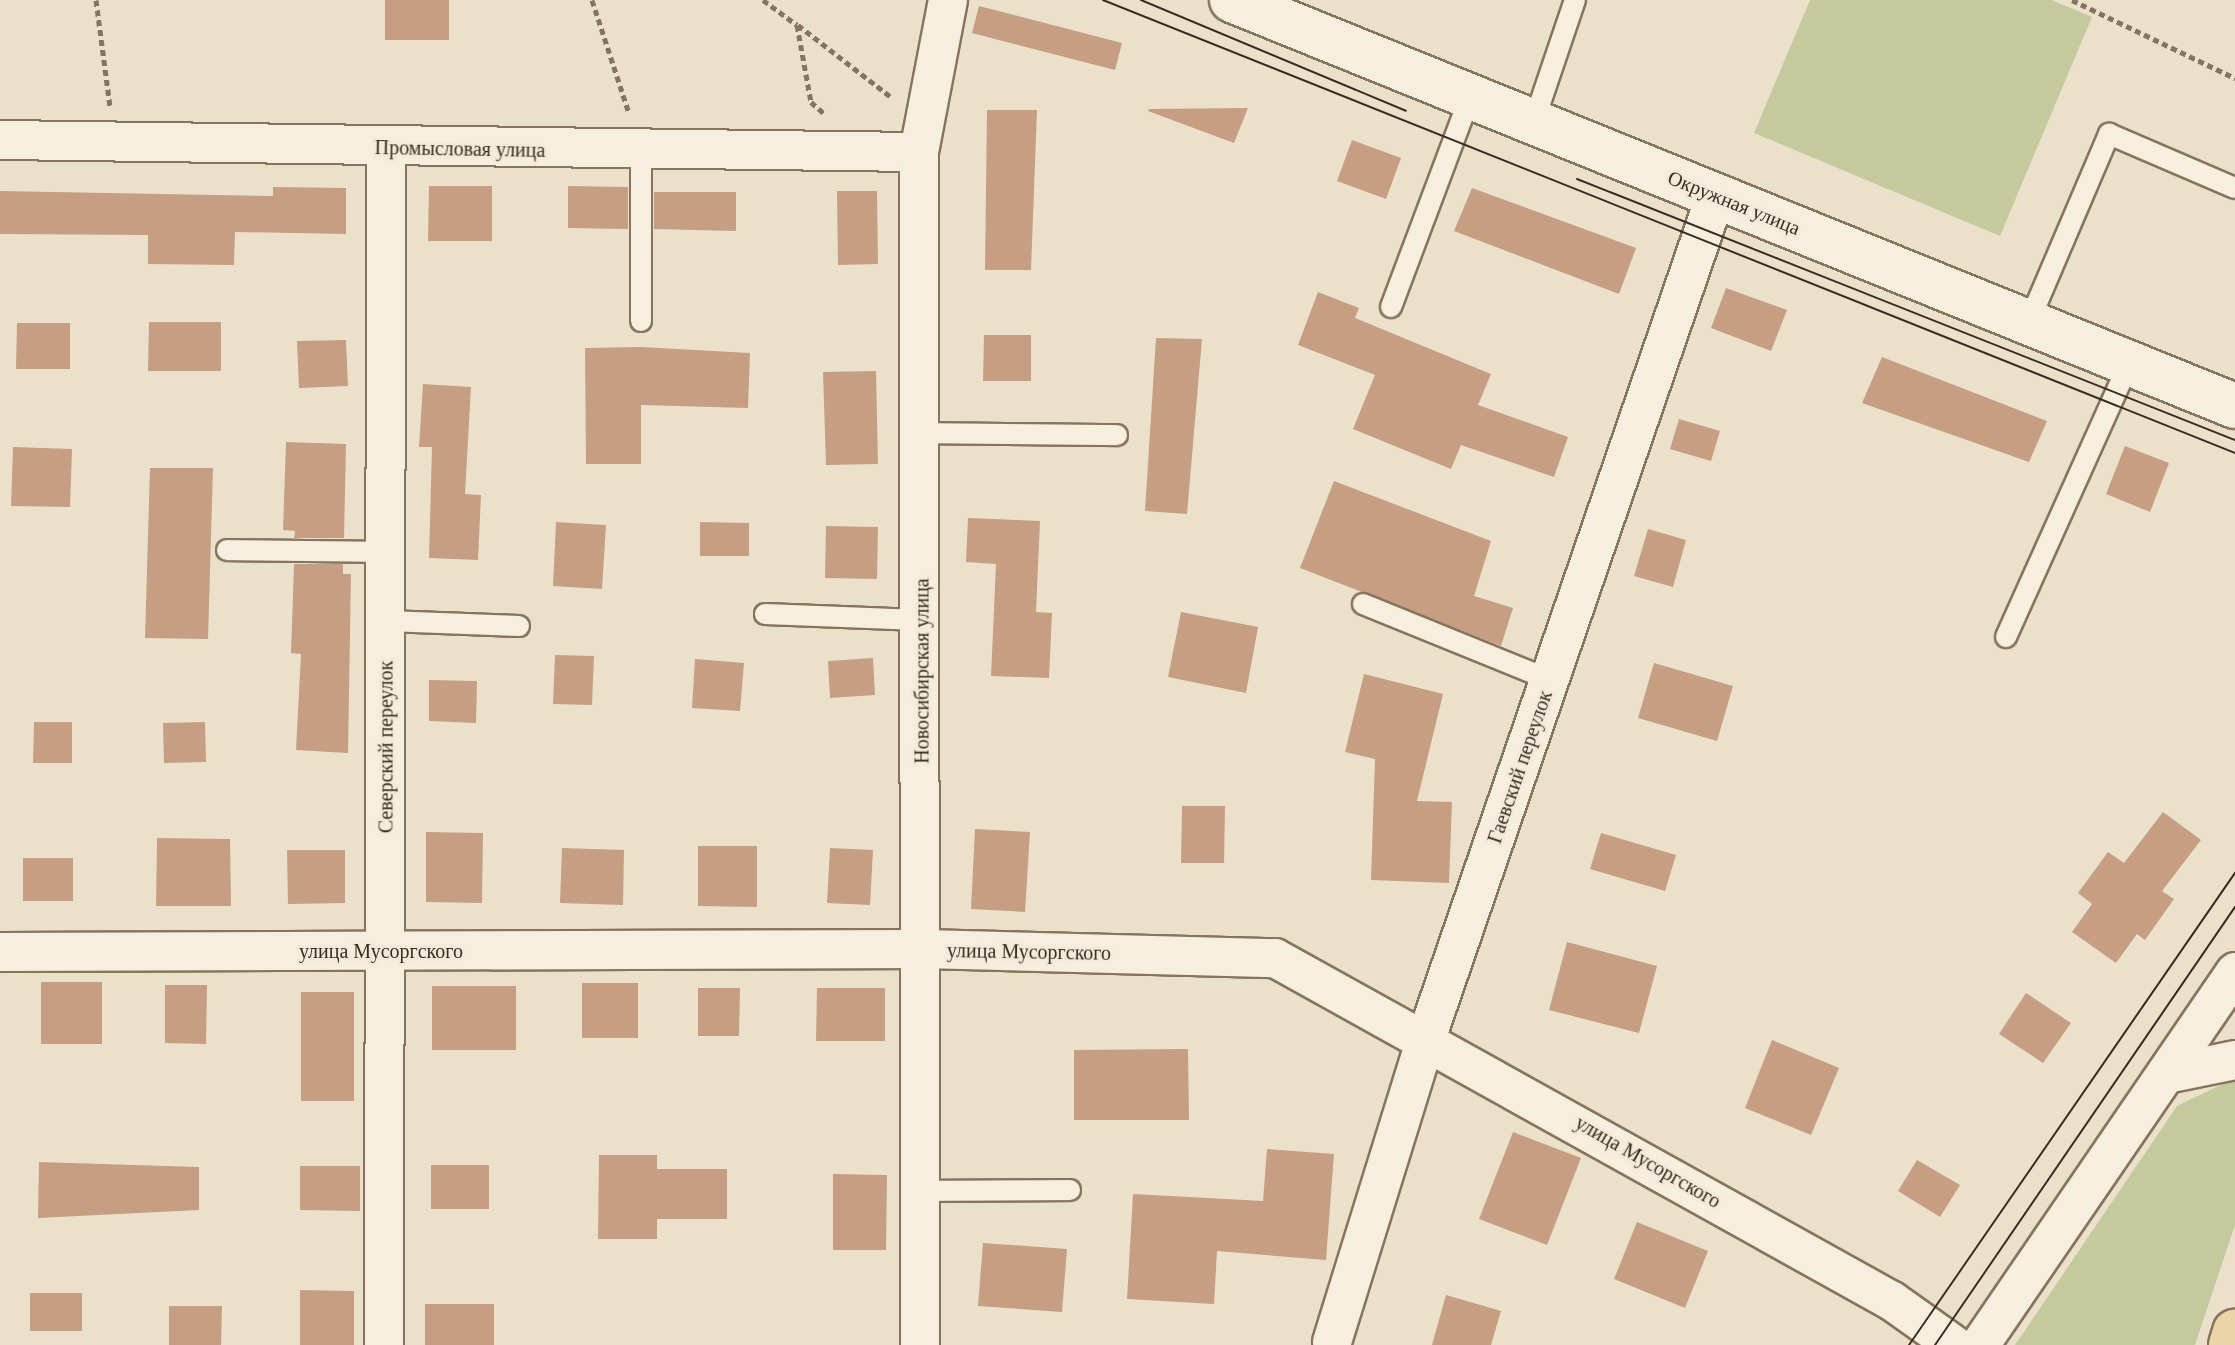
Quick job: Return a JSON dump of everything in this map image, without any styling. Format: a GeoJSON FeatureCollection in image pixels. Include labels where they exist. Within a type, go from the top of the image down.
{"type":"FeatureCollection","features":[{"type":"Feature","properties":{"kind":"main road","name":"Окружная улица"},"geometry":{"type":"LineString","coordinates":[[1232,0],[1471,94],[2128,365],[2235,406]]}},
{"type":"Feature","properties":{"kind":"main road"},"geometry":{"type":"LineString","coordinates":[[2231,1345],[2235,1332]]}},
{"type":"Feature","properties":{"kind":"street","name":"Новосибирская улица"},"geometry":{"type":"LineString","coordinates":[[920,1345],[923,949],[919,152],[948,0]]}},
{"type":"Feature","properties":{"kind":"street","name":"Промысловая улица"},"geometry":{"type":"LineString","coordinates":[[0,140],[641,152],[919,152]]}},
{"type":"Feature","properties":{"kind":"street","name":"Северский переулок"},"geometry":{"type":"LineString","coordinates":[[384,1345],[386,148]]}},
{"type":"Feature","properties":{"kind":"street","name":"Гаевский переулок"},"geometry":{"type":"LineString","coordinates":[[1332,1342],[1427,1036],[1716,195]]}},
{"type":"Feature","properties":{"kind":"street","name":"улица Мусоргского"},"geometry":{"type":"LineString","coordinates":[[0,952],[923,949],[1275,958],[1427,1036],[1892,1301],[1954,1345]]}},
{"type":"Feature","properties":{"kind":"street"},"geometry":{"type":"LineString","coordinates":[[1980,1345],[2235,972]]}},
{"type":"Feature","properties":{"kind":"street"},"geometry":{"type":"LineString","coordinates":[[2167,1074],[2235,1060]]}},
{"type":"Feature","properties":{"kind":"lane"},"geometry":{"type":"LineString","coordinates":[[1534,121],[1568,2]]}},
{"type":"Feature","properties":{"kind":"lane"},"geometry":{"type":"LineString","coordinates":[[1391,307],[1471,94]]}},
{"type":"Feature","properties":{"kind":"lane"},"geometry":{"type":"LineString","coordinates":[[2028,324],[2109,134],[2235,188]]}},
{"type":"Feature","properties":{"kind":"lane"},"geometry":{"type":"LineString","coordinates":[[641,152],[641,321]]}},
{"type":"Feature","properties":{"kind":"lane"},"geometry":{"type":"LineString","coordinates":[[2006,637],[2128,365]]}},
{"type":"Feature","properties":{"kind":"lane"},"geometry":{"type":"LineString","coordinates":[[922,433],[1117,435]]}},
{"type":"Feature","properties":{"kind":"lane"},"geometry":{"type":"LineString","coordinates":[[227,550],[385,552]]}},
{"type":"Feature","properties":{"kind":"lane"},"geometry":{"type":"LineString","coordinates":[[1363,604],[1550,680]]}},
{"type":"Feature","properties":{"kind":"lane"},"geometry":{"type":"LineString","coordinates":[[765,614],[922,620]]}},
{"type":"Feature","properties":{"kind":"lane"},"geometry":{"type":"LineString","coordinates":[[387,621],[519,626]]}},
{"type":"Feature","properties":{"kind":"lane"},"geometry":{"type":"LineString","coordinates":[[921,1191],[1070,1190]]}},
{"type":"Feature","properties":{"kind":"path"},"geometry":{"type":"LineString","coordinates":[[96,0],[115,143]]}},
{"type":"Feature","properties":{"kind":"path"},"geometry":{"type":"LineString","coordinates":[[592,0],[641,152]]}},
{"type":"Feature","properties":{"kind":"path"},"geometry":{"type":"LineString","coordinates":[[763,0],[895,100]]}},
{"type":"Feature","properties":{"kind":"path"},"geometry":{"type":"LineString","coordinates":[[2072,0],[2235,78]]}},
{"type":"Feature","properties":{"kind":"path"},"geometry":{"type":"LineString","coordinates":[[797,25],[811,102],[866,153]]}},
{"type":"Feature","properties":{"kind":"green space"},"geometry":{"type":"Polygon","coordinates":[[[1810,0],[2052,0],[2092,17],[2000,236],[1754,133],[1810,0]]]}},
{"type":"Feature","properties":{"kind":"green space"},"geometry":{"type":"Polygon","coordinates":[[[2235,1078],[2235,1225],[2195,1345],[2015,1345],[2177,1106],[2235,1078]]]}},
{"type":"Feature","properties":{"kind":"building"},"geometry":{"type":"Polygon","coordinates":[[[385,0],[449,0],[449,40],[385,40],[385,0]]]}},
{"type":"Feature","properties":{"kind":"building"},"geometry":{"type":"Polygon","coordinates":[[[979,6],[1122,43],[1115,70],[972,33],[979,6]]]}},
{"type":"Feature","properties":{"kind":"building"},"geometry":{"type":"Polygon","coordinates":[[[1248,108],[1234,143],[1148,111],[1149,109],[1248,108]]]}},
{"type":"Feature","properties":{"kind":"building"},"geometry":{"type":"Polygon","coordinates":[[[987,110],[1037,110],[1031,270],[985,270],[987,110]]]}},
{"type":"Feature","properties":{"kind":"building"},"geometry":{"type":"Polygon","coordinates":[[[1352,140],[1401,158],[1386,199],[1337,181],[1352,140]]]}},
{"type":"Feature","properties":{"kind":"building"},"geometry":{"type":"Polygon","coordinates":[[[429,186],[492,186],[492,241],[428,241],[429,186]]]}},
{"type":"Feature","properties":{"kind":"building"},"geometry":{"type":"Polygon","coordinates":[[[568,186],[628,187],[628,229],[568,228],[568,186]]]}},
{"type":"Feature","properties":{"kind":"building"},"geometry":{"type":"Polygon","coordinates":[[[273,187],[346,188],[346,234],[235,232],[234,265],[148,264],[148,235],[0,234],[0,191],[273,196],[273,187]]]}},
{"type":"Feature","properties":{"kind":"building"},"geometry":{"type":"Polygon","coordinates":[[[1472,188],[1636,248],[1619,294],[1454,231],[1472,188]]]}},
{"type":"Feature","properties":{"kind":"building"},"geometry":{"type":"Polygon","coordinates":[[[837,191],[877,191],[878,264],[838,265],[837,191]]]}},
{"type":"Feature","properties":{"kind":"building"},"geometry":{"type":"Polygon","coordinates":[[[654,192],[736,192],[736,231],[654,229],[654,192]]]}},
{"type":"Feature","properties":{"kind":"building"},"geometry":{"type":"Polygon","coordinates":[[[1726,288],[1787,310],[1771,351],[1711,328],[1726,288]]]}},
{"type":"Feature","properties":{"kind":"building"},"geometry":{"type":"Polygon","coordinates":[[[1318,292],[1359,308],[1355,318],[1491,374],[1478,405],[1568,437],[1554,477],[1461,445],[1451,469],[1353,429],[1375,375],[1298,345],[1318,292]]]}},
{"type":"Feature","properties":{"kind":"building"},"geometry":{"type":"Polygon","coordinates":[[[149,322],[221,322],[221,371],[148,371],[149,322]]]}},
{"type":"Feature","properties":{"kind":"building"},"geometry":{"type":"Polygon","coordinates":[[[17,323],[70,323],[70,369],[16,369],[17,323]]]}},
{"type":"Feature","properties":{"kind":"building"},"geometry":{"type":"Polygon","coordinates":[[[984,335],[1031,335],[1031,381],[983,381],[984,335]]]}},
{"type":"Feature","properties":{"kind":"building"},"geometry":{"type":"Polygon","coordinates":[[[1156,338],[1202,339],[1187,514],[1145,511],[1156,338]]]}},
{"type":"Feature","properties":{"kind":"building"},"geometry":{"type":"Polygon","coordinates":[[[346,340],[348,386],[299,388],[297,341],[346,340]]]}},
{"type":"Feature","properties":{"kind":"building"},"geometry":{"type":"Polygon","coordinates":[[[641,347],[750,353],[748,408],[641,405],[641,464],[586,464],[585,348],[641,347]]]}},
{"type":"Feature","properties":{"kind":"building"},"geometry":{"type":"Polygon","coordinates":[[[1882,357],[2047,421],[2029,462],[1862,403],[1882,357]]]}},
{"type":"Feature","properties":{"kind":"building"},"geometry":{"type":"Polygon","coordinates":[[[876,371],[878,464],[826,465],[823,372],[876,371]]]}},
{"type":"Feature","properties":{"kind":"building"},"geometry":{"type":"Polygon","coordinates":[[[423,384],[471,387],[465,494],[481,495],[478,560],[429,558],[432,447],[419,447],[423,384]]]}},
{"type":"Feature","properties":{"kind":"building"},"geometry":{"type":"Polygon","coordinates":[[[1679,419],[1720,431],[1711,461],[1670,449],[1679,419]]]}},
{"type":"Feature","properties":{"kind":"building"},"geometry":{"type":"Polygon","coordinates":[[[286,442],[346,444],[344,538],[294,538],[295,531],[283,530],[286,442]]]}},
{"type":"Feature","properties":{"kind":"building"},"geometry":{"type":"Polygon","coordinates":[[[2125,446],[2169,463],[2150,512],[2106,494],[2125,446]]]}},
{"type":"Feature","properties":{"kind":"building"},"geometry":{"type":"Polygon","coordinates":[[[13,447],[72,449],[70,507],[11,506],[13,447]]]}},
{"type":"Feature","properties":{"kind":"building"},"geometry":{"type":"Polygon","coordinates":[[[150,468],[213,468],[208,639],[145,638],[150,468]]]}},
{"type":"Feature","properties":{"kind":"building"},"geometry":{"type":"Polygon","coordinates":[[[1334,481],[1491,541],[1474,596],[1513,608],[1501,646],[1300,568],[1334,481]]]}},
{"type":"Feature","properties":{"kind":"building"},"geometry":{"type":"Polygon","coordinates":[[[968,518],[1040,521],[1036,612],[1052,613],[1049,678],[991,676],[996,564],[966,562],[968,518]]]}},
{"type":"Feature","properties":{"kind":"building"},"geometry":{"type":"Polygon","coordinates":[[[556,522],[606,525],[602,589],[553,586],[556,522]]]}},
{"type":"Feature","properties":{"kind":"building"},"geometry":{"type":"Polygon","coordinates":[[[700,522],[749,523],[749,556],[700,556],[700,522]]]}},
{"type":"Feature","properties":{"kind":"building"},"geometry":{"type":"Polygon","coordinates":[[[826,526],[878,527],[877,579],[825,578],[826,526]]]}},
{"type":"Feature","properties":{"kind":"building"},"geometry":{"type":"Polygon","coordinates":[[[1648,529],[1686,540],[1673,587],[1634,576],[1648,529]]]}},
{"type":"Feature","properties":{"kind":"building"},"geometry":{"type":"Polygon","coordinates":[[[294,564],[343,564],[343,574],[351,574],[348,753],[296,750],[301,654],[291,653],[294,564]]]}},
{"type":"Feature","properties":{"kind":"building"},"geometry":{"type":"Polygon","coordinates":[[[1181,612],[1258,627],[1246,693],[1168,677],[1181,612]]]}},
{"type":"Feature","properties":{"kind":"building"},"geometry":{"type":"Polygon","coordinates":[[[555,655],[594,656],[592,705],[553,704],[555,655]]]}},
{"type":"Feature","properties":{"kind":"building"},"geometry":{"type":"Polygon","coordinates":[[[873,658],[875,695],[830,698],[828,661],[873,658]]]}},
{"type":"Feature","properties":{"kind":"building"},"geometry":{"type":"Polygon","coordinates":[[[695,659],[744,663],[740,711],[692,708],[695,659]]]}},
{"type":"Feature","properties":{"kind":"building"},"geometry":{"type":"Polygon","coordinates":[[[1654,663],[1733,686],[1717,741],[1638,718],[1654,663]]]}},
{"type":"Feature","properties":{"kind":"building"},"geometry":{"type":"Polygon","coordinates":[[[1364,674],[1443,694],[1417,801],[1452,802],[1449,883],[1371,880],[1375,759],[1345,752],[1364,674]]]}},
{"type":"Feature","properties":{"kind":"building"},"geometry":{"type":"Polygon","coordinates":[[[429,680],[477,681],[476,723],[429,721],[429,680]]]}},
{"type":"Feature","properties":{"kind":"building"},"geometry":{"type":"Polygon","coordinates":[[[34,722],[72,722],[72,763],[33,763],[34,722]]]}},
{"type":"Feature","properties":{"kind":"building"},"geometry":{"type":"Polygon","coordinates":[[[205,722],[206,762],[164,763],[163,723],[205,722]]]}},
{"type":"Feature","properties":{"kind":"building"},"geometry":{"type":"Polygon","coordinates":[[[1182,806],[1225,806],[1224,863],[1181,863],[1182,806]]]}},
{"type":"Feature","properties":{"kind":"building"},"geometry":{"type":"Polygon","coordinates":[[[2163,812],[2201,840],[2162,891],[2174,899],[2145,940],[2137,934],[2116,963],[2072,932],[2092,904],[2078,893],[2108,852],[2124,863],[2163,812]]]}},
{"type":"Feature","properties":{"kind":"building"},"geometry":{"type":"Polygon","coordinates":[[[975,829],[1030,832],[1025,912],[971,909],[975,829]]]}},
{"type":"Feature","properties":{"kind":"building"},"geometry":{"type":"Polygon","coordinates":[[[426,832],[483,833],[482,903],[426,902],[426,832]]]}},
{"type":"Feature","properties":{"kind":"building"},"geometry":{"type":"Polygon","coordinates":[[[1601,833],[1676,855],[1665,891],[1590,869],[1601,833]]]}},
{"type":"Feature","properties":{"kind":"building"},"geometry":{"type":"Polygon","coordinates":[[[157,838],[230,839],[231,906],[156,906],[157,838]]]}},
{"type":"Feature","properties":{"kind":"building"},"geometry":{"type":"Polygon","coordinates":[[[698,846],[757,846],[757,907],[698,906],[698,846]]]}},
{"type":"Feature","properties":{"kind":"building"},"geometry":{"type":"Polygon","coordinates":[[[562,848],[624,850],[623,905],[560,903],[562,848]]]}},
{"type":"Feature","properties":{"kind":"building"},"geometry":{"type":"Polygon","coordinates":[[[830,848],[873,850],[870,905],[827,903],[830,848]]]}},
{"type":"Feature","properties":{"kind":"building"},"geometry":{"type":"Polygon","coordinates":[[[287,850],[345,850],[345,903],[288,904],[287,850]]]}},
{"type":"Feature","properties":{"kind":"building"},"geometry":{"type":"Polygon","coordinates":[[[23,858],[73,858],[73,901],[23,901],[23,858]]]}},
{"type":"Feature","properties":{"kind":"building"},"geometry":{"type":"Polygon","coordinates":[[[1567,942],[1657,966],[1639,1033],[1549,1010],[1567,942]]]}},
{"type":"Feature","properties":{"kind":"building"},"geometry":{"type":"Polygon","coordinates":[[[41,982],[102,982],[102,1044],[41,1044],[41,982]]]}},
{"type":"Feature","properties":{"kind":"building"},"geometry":{"type":"Polygon","coordinates":[[[582,983],[638,983],[638,1038],[582,1038],[582,983]]]}},
{"type":"Feature","properties":{"kind":"building"},"geometry":{"type":"Polygon","coordinates":[[[165,985],[207,985],[206,1044],[165,1043],[165,985]]]}},
{"type":"Feature","properties":{"kind":"building"},"geometry":{"type":"Polygon","coordinates":[[[432,986],[516,986],[516,1050],[432,1050],[432,986]]]}},
{"type":"Feature","properties":{"kind":"building"},"geometry":{"type":"Polygon","coordinates":[[[698,988],[740,988],[739,1036],[698,1036],[698,988]]]}},
{"type":"Feature","properties":{"kind":"building"},"geometry":{"type":"Polygon","coordinates":[[[817,988],[885,988],[885,1041],[816,1041],[817,988]]]}},
{"type":"Feature","properties":{"kind":"building"},"geometry":{"type":"Polygon","coordinates":[[[301,992],[354,992],[354,1101],[301,1101],[301,992]]]}},
{"type":"Feature","properties":{"kind":"building"},"geometry":{"type":"Polygon","coordinates":[[[2026,993],[2071,1023],[2043,1063],[1999,1034],[2026,993]]]}},
{"type":"Feature","properties":{"kind":"building"},"geometry":{"type":"Polygon","coordinates":[[[1772,1040],[1839,1068],[1811,1135],[1745,1108],[1772,1040]]]}},
{"type":"Feature","properties":{"kind":"building"},"geometry":{"type":"Polygon","coordinates":[[[1188,1049],[1189,1120],[1074,1120],[1074,1050],[1188,1049]]]}},
{"type":"Feature","properties":{"kind":"building"},"geometry":{"type":"Polygon","coordinates":[[[1513,1132],[1581,1158],[1547,1245],[1479,1219],[1513,1132]]]}},
{"type":"Feature","properties":{"kind":"building"},"geometry":{"type":"Polygon","coordinates":[[[1267,1149],[1334,1154],[1326,1260],[1217,1251],[1214,1304],[1127,1299],[1133,1194],[1263,1201],[1267,1149]]]}},
{"type":"Feature","properties":{"kind":"building"},"geometry":{"type":"Polygon","coordinates":[[[599,1155],[657,1155],[657,1169],[727,1169],[727,1219],[657,1219],[657,1239],[598,1239],[599,1155]]]}},
{"type":"Feature","properties":{"kind":"building"},"geometry":{"type":"Polygon","coordinates":[[[1917,1160],[1960,1185],[1940,1217],[1898,1191],[1917,1160]]]}},
{"type":"Feature","properties":{"kind":"building"},"geometry":{"type":"Polygon","coordinates":[[[39,1162],[199,1167],[199,1210],[38,1218],[39,1162]]]}},
{"type":"Feature","properties":{"kind":"building"},"geometry":{"type":"Polygon","coordinates":[[[431,1165],[489,1165],[489,1209],[431,1209],[431,1165]]]}},
{"type":"Feature","properties":{"kind":"building"},"geometry":{"type":"Polygon","coordinates":[[[300,1166],[360,1166],[360,1211],[300,1210],[300,1166]]]}},
{"type":"Feature","properties":{"kind":"building"},"geometry":{"type":"Polygon","coordinates":[[[833,1174],[887,1175],[886,1250],[833,1250],[833,1174]]]}},
{"type":"Feature","properties":{"kind":"building"},"geometry":{"type":"Polygon","coordinates":[[[1637,1222],[1708,1251],[1685,1308],[1614,1279],[1637,1222]]]}},
{"type":"Feature","properties":{"kind":"building"},"geometry":{"type":"Polygon","coordinates":[[[983,1243],[1067,1249],[1062,1312],[978,1306],[983,1243]]]}},
{"type":"Feature","properties":{"kind":"building"},"geometry":{"type":"Polygon","coordinates":[[[300,1290],[354,1291],[354,1345],[300,1345],[300,1290]]]}},
{"type":"Feature","properties":{"kind":"building"},"geometry":{"type":"Polygon","coordinates":[[[30,1293],[82,1293],[82,1331],[30,1331],[30,1293]]]}},
{"type":"Feature","properties":{"kind":"building"},"geometry":{"type":"Polygon","coordinates":[[[1446,1295],[1501,1311],[1491,1345],[1432,1345],[1446,1295]]]}},
{"type":"Feature","properties":{"kind":"building"},"geometry":{"type":"Polygon","coordinates":[[[425,1304],[494,1304],[494,1345],[425,1345],[425,1304]]]}},
{"type":"Feature","properties":{"kind":"building"},"geometry":{"type":"Polygon","coordinates":[[[169,1306],[222,1306],[221,1345],[169,1345],[169,1306]]]}},
{"type":"Feature","properties":{"kind":"tram line"},"geometry":{"type":"LineString","coordinates":[[1103,0],[2235,453]]}},
{"type":"Feature","properties":{"kind":"tram line"},"geometry":{"type":"LineString","coordinates":[[1141,0],[1406,111]]}},
{"type":"Feature","properties":{"kind":"tram line"},"geometry":{"type":"LineString","coordinates":[[1577,179],[2235,440]]}},
{"type":"Feature","properties":{"kind":"tram line"},"geometry":{"type":"LineString","coordinates":[[1909,1345],[2235,873]]}},
{"type":"Feature","properties":{"kind":"tram line"},"geometry":{"type":"LineString","coordinates":[[1935,1345],[2235,907]]}}]}
